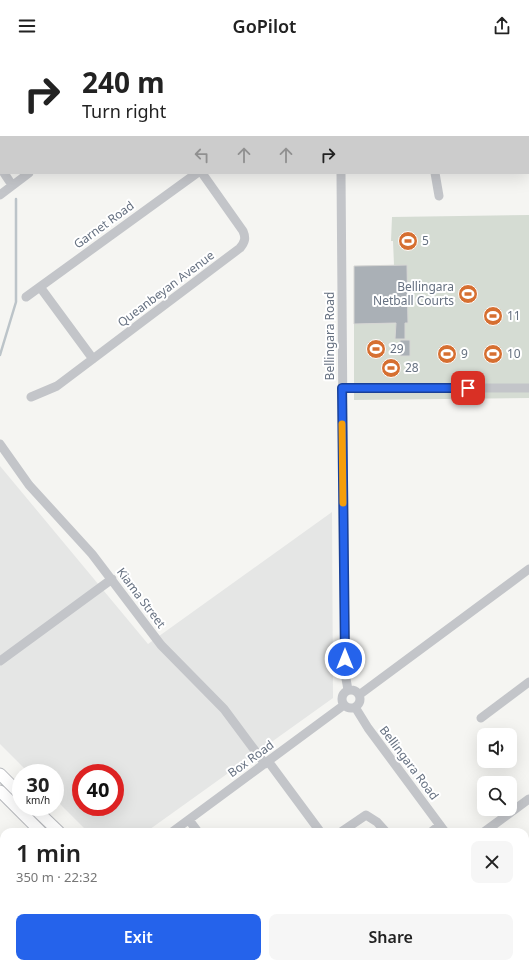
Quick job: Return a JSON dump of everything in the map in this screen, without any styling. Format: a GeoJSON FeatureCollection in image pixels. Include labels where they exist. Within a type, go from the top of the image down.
{"type":"FeatureCollection","features":[{"type":"Feature","properties":{"kind":"main road"},"geometry":{"type":"LineString","coordinates":[[0,774],[12,786]]}},
{"type":"Feature","properties":{"kind":"main road"},"geometry":{"type":"LineString","coordinates":[[0,791],[37,828]]}},
{"type":"Feature","properties":{"kind":"main road"},"geometry":{"type":"LineString","coordinates":[[43,816],[55,828]]}},
{"type":"Feature","properties":{"kind":"street"},"geometry":{"type":"LineString","coordinates":[[5,174],[12,186]]}},
{"type":"Feature","properties":{"kind":"street"},"geometry":{"type":"LineString","coordinates":[[0,195],[27,174]]}},
{"type":"Feature","properties":{"kind":"street","name":"Garnet Road"},"geometry":{"type":"LineString","coordinates":[[26,297],[195,174]]}},
{"type":"Feature","properties":{"kind":"street","name":"Queanbeyan Avenue"},"geometry":{"type":"LineString","coordinates":[[31,397],[58,386],[243,245],[245,238],[243,231],[203,174]]}},
{"type":"Feature","properties":{"kind":"street","name":"Bellingara Road"},"geometry":{"type":"LineString","coordinates":[[341,174],[345,673],[348,690]]}},
{"type":"Feature","properties":{"kind":"street"},"geometry":{"type":"LineString","coordinates":[[435,174],[440,196]]}},
{"type":"Feature","properties":{"kind":"street"},"geometry":{"type":"LineString","coordinates":[[40,287],[93,359]]}},
{"type":"Feature","properties":{"kind":"street"},"geometry":{"type":"LineString","coordinates":[[342,388],[529,388]]}},
{"type":"Feature","properties":{"kind":"street","name":"Kiama Street"},"geometry":{"type":"LineString","coordinates":[[0,444],[29,485],[84,544],[161,645],[224,709],[317,828]]}},
{"type":"Feature","properties":{"kind":"street"},"geometry":{"type":"LineString","coordinates":[[359,695],[529,569]]}},
{"type":"Feature","properties":{"kind":"street"},"geometry":{"type":"LineString","coordinates":[[0,661],[112,579]]}},
{"type":"Feature","properties":{"kind":"street"},"geometry":{"type":"LineString","coordinates":[[481,718],[529,682]]}},
{"type":"Feature","properties":{"kind":"street"},"geometry":{"type":"LineString","coordinates":[[348,690],[353,690],[359,695],[360,700],[355,707],[349,708],[344,704],[342,697],[348,690]]}},
{"type":"Feature","properties":{"kind":"street","name":"Box Road"},"geometry":{"type":"LineString","coordinates":[[178,828],[344,704]]}},
{"type":"Feature","properties":{"kind":"street","name":"Bellingara Road"},"geometry":{"type":"LineString","coordinates":[[355,707],[368,728],[441,828]]}},
{"type":"Feature","properties":{"kind":"street"},"geometry":{"type":"LineString","coordinates":[[489,828],[529,799]]}},
{"type":"Feature","properties":{"kind":"street"},"geometry":{"type":"LineString","coordinates":[[348,828],[366,815],[377,822],[382,828]]}},
{"type":"Feature","properties":{"kind":"street"},"geometry":{"type":"LineString","coordinates":[[189,820],[195,828]]}},
{"type":"Feature","properties":{"kind":"shaded area","name":"Bellingara Netball Courts"},"geometry":{"type":"Polygon","coordinates":[[[529,215],[529,398],[354,400],[354,324],[408,323],[407,265],[394,265],[393,241],[391,241],[392,217],[529,215]]]}},
{"type":"Feature","properties":{"kind":"shaded area"},"geometry":{"type":"Polygon","coordinates":[[[0,466],[148,644],[332,512],[333,698],[152,828],[84,828],[64,808],[64,764],[20,764],[0,744],[0,466]]]}},
{"type":"Feature","properties":{"kind":"building"},"geometry":{"type":"Polygon","coordinates":[[[407,265],[408,323],[405,323],[405,339],[395,339],[396,323],[354,324],[354,266],[407,265]]]}},
{"type":"Feature","properties":{"kind":"building"},"geometry":{"type":"Polygon","coordinates":[[[400,340],[410,340],[410,356],[400,356],[400,340]]]}},
{"type":"Feature","properties":{"kind":"waterway"},"geometry":{"type":"LineString","coordinates":[[0,355],[16,302],[16,199]]}},
{"type":"Feature","properties":{"kind":"slow traffic"},"geometry":{"type":"LineString","coordinates":[[342,424],[343,503]]}},
{"type":"Feature","properties":{"kind":"place","name":"5"},"geometry":{"type":"Point","coordinates":[408,241]}},
{"type":"Feature","properties":{"kind":"place","name":"Bellingara Netball Courts"},"geometry":{"type":"Point","coordinates":[468,294]}},
{"type":"Feature","properties":{"kind":"place","name":"11"},"geometry":{"type":"Point","coordinates":[493,316]}},
{"type":"Feature","properties":{"kind":"place","name":"29"},"geometry":{"type":"Point","coordinates":[376,349]}},
{"type":"Feature","properties":{"kind":"place","name":"9"},"geometry":{"type":"Point","coordinates":[447,354]}},
{"type":"Feature","properties":{"kind":"place","name":"10"},"geometry":{"type":"Point","coordinates":[493,354]}},
{"type":"Feature","properties":{"kind":"place","name":"28"},"geometry":{"type":"Point","coordinates":[391,368]}},
{"type":"Feature","properties":{"kind":"route"},"geometry":{"type":"LineString","coordinates":[[345,659],[342,388],[468,388]]}}]}
